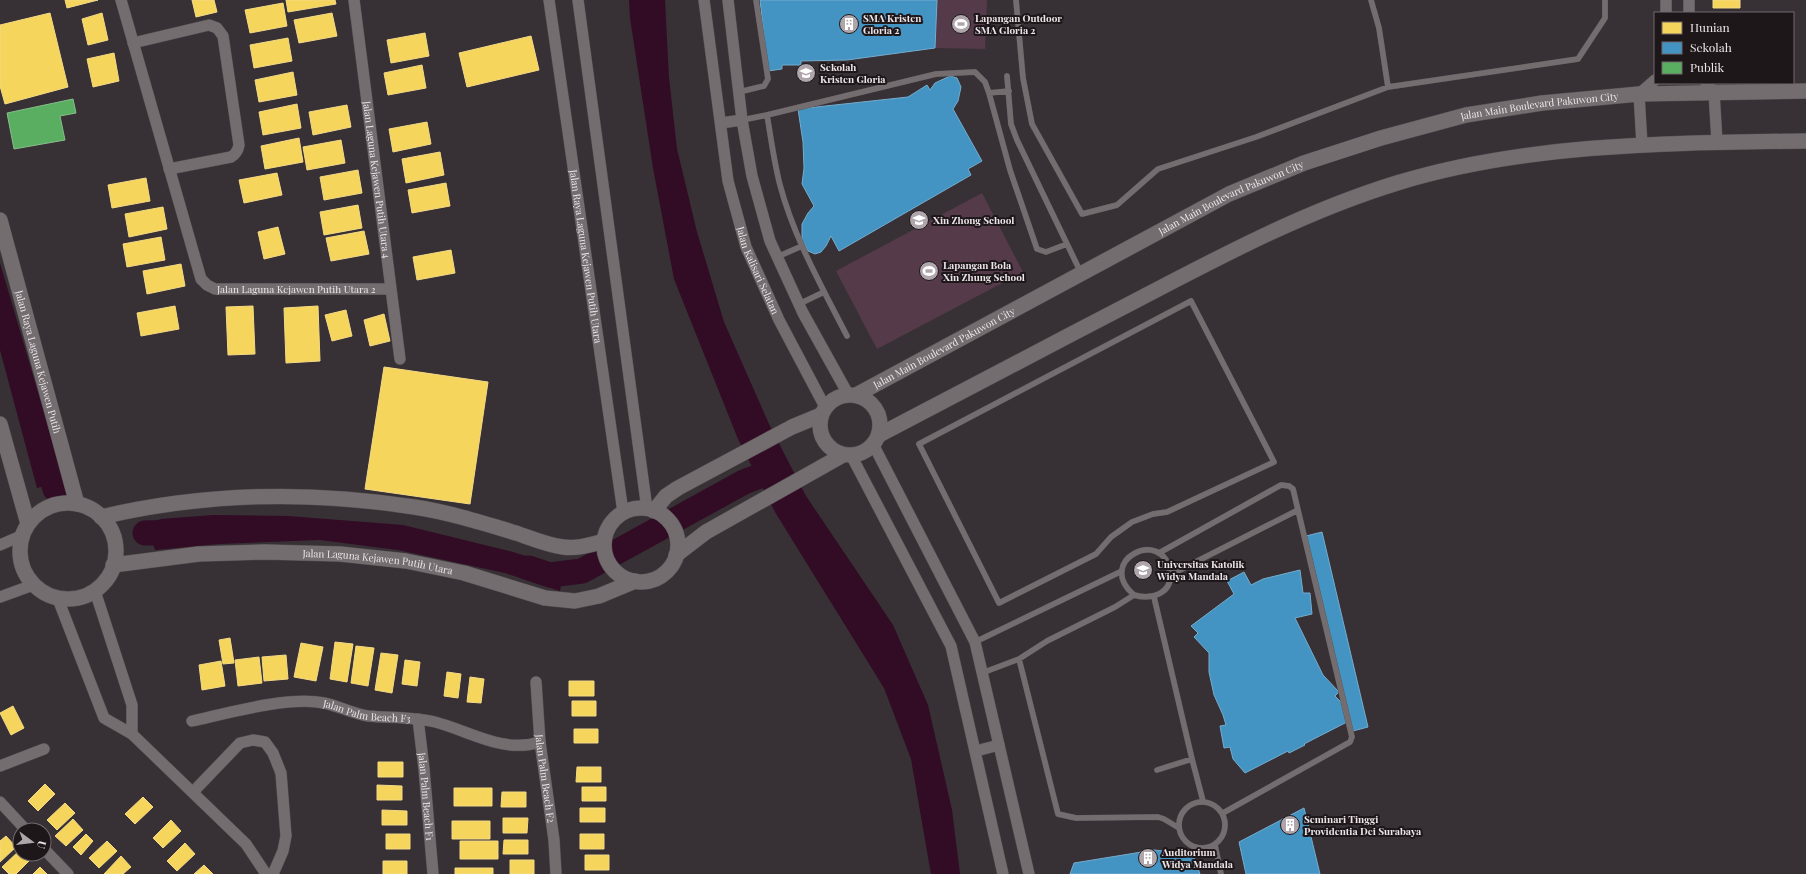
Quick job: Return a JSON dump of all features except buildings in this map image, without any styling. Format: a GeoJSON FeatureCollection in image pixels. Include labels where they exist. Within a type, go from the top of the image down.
{"type":"FeatureCollection","features":[{"type":"Feature","properties":{"kind":"street","name":"Jalan Laguna Kejawen Putih Utara 2"},"geometry":{"type":"LineString","coordinates":[[121,0],[201,279],[207,285],[215,289],[390,289]]}},
{"type":"Feature","properties":{"kind":"street","name":"Jalan Laguna Kejawen Putih Utara 4"},"geometry":{"type":"LineString","coordinates":[[354,0],[400,359]]}},
{"type":"Feature","properties":{"kind":"street","name":"Jalan Raya Laguna Kejawen Putih Utara"},"geometry":{"type":"LineString","coordinates":[[549,0],[623,512]]}},
{"type":"Feature","properties":{"kind":"street"},"geometry":{"type":"LineString","coordinates":[[578,0],[650,510]]}},
{"type":"Feature","properties":{"kind":"street","name":"Jalan Kalisari Selatan"},"geometry":{"type":"LineString","coordinates":[[704,0],[728,182],[746,247],[823,411]]}},
{"type":"Feature","properties":{"kind":"street","name":"Jalan Kalisari Selatan"},"geometry":{"type":"LineString","coordinates":[[728,0],[742,120],[752,176],[770,241],[799,304],[852,394]]}},
{"type":"Feature","properties":{"kind":"street"},"geometry":{"type":"LineString","coordinates":[[1666,0],[1666,12]]}},
{"type":"Feature","properties":{"kind":"street"},"geometry":{"type":"LineString","coordinates":[[1689,0],[1689,12]]}},
{"type":"Feature","properties":{"kind":"street"},"geometry":{"type":"LineString","coordinates":[[133,43],[209,25],[217,28],[223,36],[239,145],[238,150],[236,154],[231,157],[169,169]]}},
{"type":"Feature","properties":{"kind":"street"},"geometry":{"type":"LineString","coordinates":[[1642,145],[1638,94],[1654,81]]}},
{"type":"Feature","properties":{"kind":"street"},"geometry":{"type":"LineString","coordinates":[[1710,88],[1717,142]]}},
{"type":"Feature","properties":{"kind":"street","name":"Jalan Main Boulevard Pakuwon City"},"geometry":{"type":"LineString","coordinates":[[852,394],[1229,194],[1304,163],[1381,138],[1466,115],[1542,103],[1710,88],[1806,91]]}},
{"type":"Feature","properties":{"kind":"street"},"geometry":{"type":"LineString","coordinates":[[721,124],[742,120]]}},
{"type":"Feature","properties":{"kind":"street"},"geometry":{"type":"LineString","coordinates":[[676,555],[706,532],[818,468],[847,455],[864,452],[876,440],[1242,245],[1326,208],[1398,183],[1473,164],[1549,153],[1642,145],[1806,141]]}},
{"type":"Feature","properties":{"kind":"street","name":"Jalan Raya Laguna Kejawen Putih"},"geometry":{"type":"LineString","coordinates":[[0,220],[77,504]]}},
{"type":"Feature","properties":{"kind":"street"},"geometry":{"type":"LineString","coordinates":[[650,510],[666,496],[721,463],[823,411],[835,398],[852,394],[869,401],[878,413],[880,420],[876,440],[975,642],[1029,874]]}},
{"type":"Feature","properties":{"kind":"street"},"geometry":{"type":"LineString","coordinates":[[823,411],[819,423],[823,440],[828,446],[847,455],[951,646],[1003,874]]}},
{"type":"Feature","properties":{"kind":"street"},"geometry":{"type":"LineString","coordinates":[[0,424],[26,529],[20,552],[22,564],[33,585],[45,594],[58,598],[77,598],[95,591],[106,580],[113,565],[115,544],[108,525],[101,517],[90,509],[77,504],[63,504],[50,507],[38,514],[26,529],[0,545]]}},
{"type":"Feature","properties":{"kind":"street"},"geometry":{"type":"LineString","coordinates":[[101,517],[135,509],[194,500],[264,497],[346,499],[415,507],[478,521],[562,547],[582,548],[604,541]]}},
{"type":"Feature","properties":{"kind":"street"},"geometry":{"type":"LineString","coordinates":[[635,509],[650,510],[660,513],[669,521],[675,531],[678,543],[676,555],[670,567],[660,576],[648,581],[634,581],[622,576],[612,567],[605,555],[604,541],[607,530],[613,520],[623,512],[635,509]]}},
{"type":"Feature","properties":{"kind":"street","name":"Jalan Laguna Kejawen Putih Utara"},"geometry":{"type":"LineString","coordinates":[[113,565],[199,554],[265,552],[340,554],[406,561],[464,573],[545,598],[575,602],[599,596],[634,581]]}},
{"type":"Feature","properties":{"kind":"street"},"geometry":{"type":"LineString","coordinates":[[0,597],[33,585]]}},
{"type":"Feature","properties":{"kind":"street"},"geometry":{"type":"LineString","coordinates":[[95,591],[132,705],[132,734]]}},
{"type":"Feature","properties":{"kind":"street"},"geometry":{"type":"LineString","coordinates":[[58,598],[104,718],[132,734],[193,792],[246,844],[266,874]]}},
{"type":"Feature","properties":{"kind":"street","name":"Jalan Palm Beach F2"},"geometry":{"type":"LineString","coordinates":[[536,682],[540,742],[554,840],[556,874]]}},
{"type":"Feature","properties":{"kind":"street","name":"Jalan Palm Beach F3"},"geometry":{"type":"LineString","coordinates":[[192,721],[252,708],[295,702],[323,703],[366,716],[418,719],[435,722],[500,744],[529,746],[540,742]]}},
{"type":"Feature","properties":{"kind":"street","name":"Jalan Palm Beach F1"},"geometry":{"type":"LineString","coordinates":[[418,719],[424,768],[433,874]]}},
{"type":"Feature","properties":{"kind":"street"},"geometry":{"type":"LineString","coordinates":[[193,792],[240,743],[253,740],[265,742],[273,753],[281,773],[286,836],[283,851],[273,874]]}},
{"type":"Feature","properties":{"kind":"street"},"geometry":{"type":"LineString","coordinates":[[976,751],[999,745]]}},
{"type":"Feature","properties":{"kind":"street"},"geometry":{"type":"LineString","coordinates":[[0,766],[44,748]]}},
{"type":"Feature","properties":{"kind":"street"},"geometry":{"type":"LineString","coordinates":[[0,802],[19,822]]}},
{"type":"Feature","properties":{"kind":"street"},"geometry":{"type":"LineString","coordinates":[[52,857],[68,874]]}},
{"type":"Feature","properties":{"kind":"lane"},"geometry":{"type":"LineString","coordinates":[[739,92],[764,86],[768,79],[756,0]]}},
{"type":"Feature","properties":{"kind":"lane"},"geometry":{"type":"LineString","coordinates":[[1016,0],[1023,78],[1032,124],[1082,214],[1117,205],[1158,169],[1256,137],[1388,87],[1578,59],[1605,18],[1605,0]]}},
{"type":"Feature","properties":{"kind":"lane"},"geometry":{"type":"LineString","coordinates":[[1371,0],[1379,28],[1388,87]]}},
{"type":"Feature","properties":{"kind":"lane"},"geometry":{"type":"LineString","coordinates":[[742,120],[936,74],[975,72],[985,82],[989,93],[1010,170],[1037,249],[1046,252],[1067,244]]}},
{"type":"Feature","properties":{"kind":"lane"},"geometry":{"type":"LineString","coordinates":[[1007,76],[1011,124],[1017,140],[1081,273]]}},
{"type":"Feature","properties":{"kind":"lane"},"geometry":{"type":"LineString","coordinates":[[989,93],[1009,91]]}},
{"type":"Feature","properties":{"kind":"lane"},"geometry":{"type":"LineString","coordinates":[[767,115],[780,184],[794,230],[847,336]]}},
{"type":"Feature","properties":{"kind":"lane"},"geometry":{"type":"LineString","coordinates":[[777,257],[802,246]]}},
{"type":"Feature","properties":{"kind":"lane"},"geometry":{"type":"LineString","coordinates":[[799,304],[824,292]]}},
{"type":"Feature","properties":{"kind":"lane"},"geometry":{"type":"LineString","coordinates":[[1191,301],[1274,462],[1168,512],[1153,514],[1132,522],[1111,537],[1096,554],[999,603],[919,444],[1191,301]]}},
{"type":"Feature","properties":{"kind":"lane"},"geometry":{"type":"LineString","coordinates":[[1159,553],[1282,485],[1288,486],[1294,490],[1352,737],[1350,742],[1223,813]]}},
{"type":"Feature","properties":{"kind":"lane"},"geometry":{"type":"LineString","coordinates":[[1170,575],[1298,510]]}},
{"type":"Feature","properties":{"kind":"lane"},"geometry":{"type":"LineString","coordinates":[[1144,550],[1159,553],[1164,557],[1169,566],[1170,575],[1162,592],[1154,596],[1144,598],[1134,595],[1127,589],[1123,580],[1122,571],[1124,563],[1129,556],[1136,551],[1144,550]]}},
{"type":"Feature","properties":{"kind":"lane"},"geometry":{"type":"LineString","coordinates":[[975,642],[1122,571]]}},
{"type":"Feature","properties":{"kind":"lane"},"geometry":{"type":"LineString","coordinates":[[982,673],[1019,659],[1047,641],[1115,607],[1134,595]]}},
{"type":"Feature","properties":{"kind":"lane"},"geometry":{"type":"LineString","coordinates":[[1154,596],[1203,801]]}},
{"type":"Feature","properties":{"kind":"lane"},"geometry":{"type":"LineString","coordinates":[[1019,659],[1058,814],[1076,818],[1158,817],[1179,828]]}},
{"type":"Feature","properties":{"kind":"lane"},"geometry":{"type":"LineString","coordinates":[[1157,770],[1192,759]]}},
{"type":"Feature","properties":{"kind":"lane"},"geometry":{"type":"LineString","coordinates":[[1203,801],[1215,804],[1223,813],[1226,822],[1225,831],[1221,839],[1215,845],[1200,848],[1192,846],[1186,842],[1181,835],[1179,828],[1181,816],[1188,806],[1195,802],[1203,801]]}},
{"type":"Feature","properties":{"kind":"lane"},"geometry":{"type":"LineString","coordinates":[[1215,845],[1222,874]]}},
{"type":"Feature","properties":{"kind":"shaded area"},"geometry":{"type":"Polygon","coordinates":[[[629,0],[665,0],[669,78],[677,149],[697,232],[724,322],[769,424],[806,496],[893,625],[928,705],[952,810],[960,874],[931,874],[911,759],[884,688],[775,512],[738,439],[674,279],[653,168],[630,18],[629,0]]]}},
{"type":"Feature","properties":{"kind":"shaded area","name":"Lapangan Outdoor SMA Gloria 2"},"geometry":{"type":"Polygon","coordinates":[[[937,0],[987,0],[985,49],[935,48],[937,0]]]}},
{"type":"Feature","properties":{"kind":"shaded area","name":"Lapangan Bola Xin Zhung School"},"geometry":{"type":"Polygon","coordinates":[[[982,193],[1023,272],[877,349],[836,271],[982,193]]]}},
{"type":"Feature","properties":{"kind":"shaded area"},"geometry":{"type":"Polygon","coordinates":[[[0,263],[64,481],[37,488],[0,350],[0,263]]]}},
{"type":"Feature","properties":{"kind":"shaded area"},"geometry":{"type":"Polygon","coordinates":[[[213,515],[288,516],[403,525],[513,552],[564,568],[560,591],[505,573],[398,550],[320,540],[219,544],[155,550],[147,525],[161,519],[213,515]]]}},
{"type":"Feature","properties":{"kind":"waterway"},"geometry":{"type":"LineString","coordinates":[[44,451],[55,489]]}},
{"type":"Feature","properties":{"kind":"waterway"},"geometry":{"type":"LineString","coordinates":[[529,568],[550,575],[582,571],[744,482],[770,472]]}},
{"type":"Feature","properties":{"kind":"waterway"},"geometry":{"type":"LineString","coordinates":[[145,533],[184,532]]}},
{"type":"Feature","properties":{"kind":"place","name":"SMA Kristen Gloria 2"},"geometry":{"type":"Point","coordinates":[849,24]}},
{"type":"Feature","properties":{"kind":"place","name":"Lapangan Outdoor SMA Gloria 2"},"geometry":{"type":"Point","coordinates":[961,24]}},
{"type":"Feature","properties":{"kind":"place","name":"Sekolah Kristen Gloria"},"geometry":{"type":"Point","coordinates":[806,73]}},
{"type":"Feature","properties":{"kind":"place","name":"Xin Zhong School"},"geometry":{"type":"Point","coordinates":[919,220]}},
{"type":"Feature","properties":{"kind":"place","name":"Lapangan Bola Xin Zhung School"},"geometry":{"type":"Point","coordinates":[929,271]}},
{"type":"Feature","properties":{"kind":"place","name":"Universitas Katolik Widya Mandala"},"geometry":{"type":"Point","coordinates":[1143,570]}},
{"type":"Feature","properties":{"kind":"place","name":"Seminari Tinggi Providentia Dei Surabaya"},"geometry":{"type":"Point","coordinates":[1290,825]}},
{"type":"Feature","properties":{"kind":"place","name":"Auditorium Widya Mandala"},"geometry":{"type":"Point","coordinates":[1148,858]}}]}
